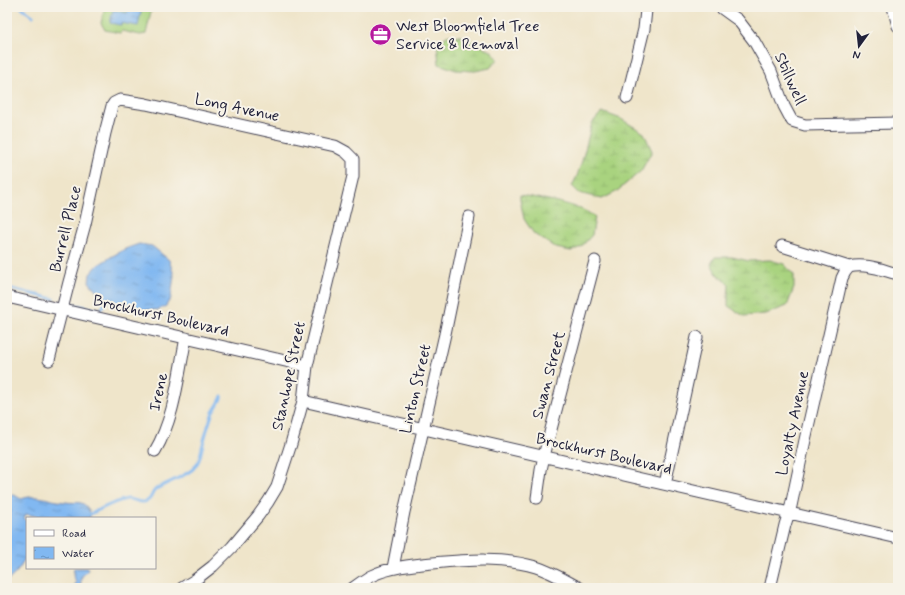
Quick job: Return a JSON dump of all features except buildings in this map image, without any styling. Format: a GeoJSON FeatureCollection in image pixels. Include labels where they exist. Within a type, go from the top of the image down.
{"type":"FeatureCollection","features":[{"type":"Feature","properties":{"kind":"street"},"geometry":{"type":"LineString","coordinates":[[627,98],[644,29],[646,7]]}},
{"type":"Feature","properties":{"kind":"street","name":"Stillwell"},"geometry":{"type":"LineString","coordinates":[[720,7],[738,20],[754,41],[771,71],[784,106],[792,121],[805,125],[898,123]]}},
{"type":"Feature","properties":{"kind":"street"},"geometry":{"type":"LineString","coordinates":[[893,7],[898,26]]}},
{"type":"Feature","properties":{"kind":"street","name":"Long Avenue"},"geometry":{"type":"LineString","coordinates":[[112,106],[120,100],[146,104],[335,146],[346,152],[353,159]]}},
{"type":"Feature","properties":{"kind":"street","name":"Burrell Place"},"geometry":{"type":"LineString","coordinates":[[49,360],[85,224],[112,106]]}},
{"type":"Feature","properties":{"kind":"street","name":"Stanhope Street"},"geometry":{"type":"LineString","coordinates":[[182,588],[213,566],[232,548],[258,516],[277,487],[303,401],[307,366],[353,176],[353,159]]}},
{"type":"Feature","properties":{"kind":"street","name":"Linton Street"},"geometry":{"type":"LineString","coordinates":[[393,568],[404,512],[447,326],[469,217]]}},
{"type":"Feature","properties":{"kind":"street"},"geometry":{"type":"LineString","coordinates":[[782,246],[849,267],[864,265],[898,274]]}},
{"type":"Feature","properties":{"kind":"street","name":"Swan Street"},"geometry":{"type":"LineString","coordinates":[[537,498],[544,456],[595,261]]}},
{"type":"Feature","properties":{"kind":"street","name":"Loyalty Avenue"},"geometry":{"type":"LineString","coordinates":[[770,588],[791,506],[842,278],[844,272],[849,267]]}},
{"type":"Feature","properties":{"kind":"street","name":"Brockhurst Boulevard"},"geometry":{"type":"LineString","coordinates":[[7,297],[307,366]]}},
{"type":"Feature","properties":{"kind":"street"},"geometry":{"type":"LineString","coordinates":[[664,484],[697,337]]}},
{"type":"Feature","properties":{"kind":"street","name":"Irene"},"geometry":{"type":"LineString","coordinates":[[155,451],[162,440],[169,420],[175,398],[186,338]]}},
{"type":"Feature","properties":{"kind":"street","name":"Brockhurst Boulevard"},"geometry":{"type":"LineString","coordinates":[[303,401],[898,538]]}},
{"type":"Feature","properties":{"kind":"street"},"geometry":{"type":"LineString","coordinates":[[353,588],[370,576],[393,568],[460,561],[505,561],[536,567],[580,588]]}},
{"type":"Feature","properties":{"kind":"green space"},"geometry":{"type":"Polygon","coordinates":[[[105,7],[152,7],[146,34],[140,35],[122,31],[120,33],[105,30],[101,23],[105,7]]]}},
{"type":"Feature","properties":{"kind":"green space"},"geometry":{"type":"Polygon","coordinates":[[[448,35],[460,36],[477,44],[493,52],[498,59],[490,68],[475,71],[456,70],[439,64],[437,44],[448,35]]]}},
{"type":"Feature","properties":{"kind":"green space"},"geometry":{"type":"Polygon","coordinates":[[[602,112],[621,119],[644,133],[652,151],[641,171],[616,192],[602,199],[579,193],[572,186],[582,161],[592,123],[602,112]]]}},
{"type":"Feature","properties":{"kind":"green space"},"geometry":{"type":"Polygon","coordinates":[[[520,195],[559,202],[588,212],[595,217],[592,235],[581,247],[571,251],[556,248],[534,234],[524,219],[520,195]]]}},
{"type":"Feature","properties":{"kind":"green space"},"geometry":{"type":"Polygon","coordinates":[[[715,257],[732,257],[749,261],[770,260],[784,264],[794,275],[794,288],[787,306],[766,314],[744,316],[728,306],[729,284],[717,274],[711,264],[715,257]]]}},
{"type":"Feature","properties":{"kind":"water"},"geometry":{"type":"Polygon","coordinates":[[[129,7],[142,7],[138,26],[110,23],[113,10],[127,13],[129,7]]]}},
{"type":"Feature","properties":{"kind":"water"},"geometry":{"type":"Polygon","coordinates":[[[139,244],[152,246],[169,260],[174,275],[171,298],[165,307],[157,310],[138,309],[106,301],[89,282],[90,274],[98,265],[125,249],[139,244]]]}},
{"type":"Feature","properties":{"kind":"water"},"geometry":{"type":"Polygon","coordinates":[[[7,493],[21,499],[27,497],[38,497],[81,503],[88,509],[90,517],[40,517],[26,514],[24,518],[26,520],[26,553],[18,570],[8,579],[7,518],[11,511],[7,507],[7,493]]]}},
{"type":"Feature","properties":{"kind":"water"},"geometry":{"type":"Polygon","coordinates":[[[74,569],[88,569],[82,577],[80,588],[74,588],[76,582],[73,575],[74,569]]]}},
{"type":"Feature","properties":{"kind":"waterway"},"geometry":{"type":"LineString","coordinates":[[21,7],[33,16]]}},
{"type":"Feature","properties":{"kind":"waterway"},"geometry":{"type":"LineString","coordinates":[[7,288],[54,299]]}},
{"type":"Feature","properties":{"kind":"waterway"},"geometry":{"type":"LineString","coordinates":[[73,304],[101,310],[106,301]]}},
{"type":"Feature","properties":{"kind":"waterway"},"geometry":{"type":"LineString","coordinates":[[90,514],[122,500],[130,499],[142,502],[147,501],[156,489],[193,469],[199,460],[213,412],[222,396]]}},
{"type":"Feature","properties":{"kind":"place","name":"West Bloomfield Tree Service & Removal"},"geometry":{"type":"Point","coordinates":[380,35]}}]}
